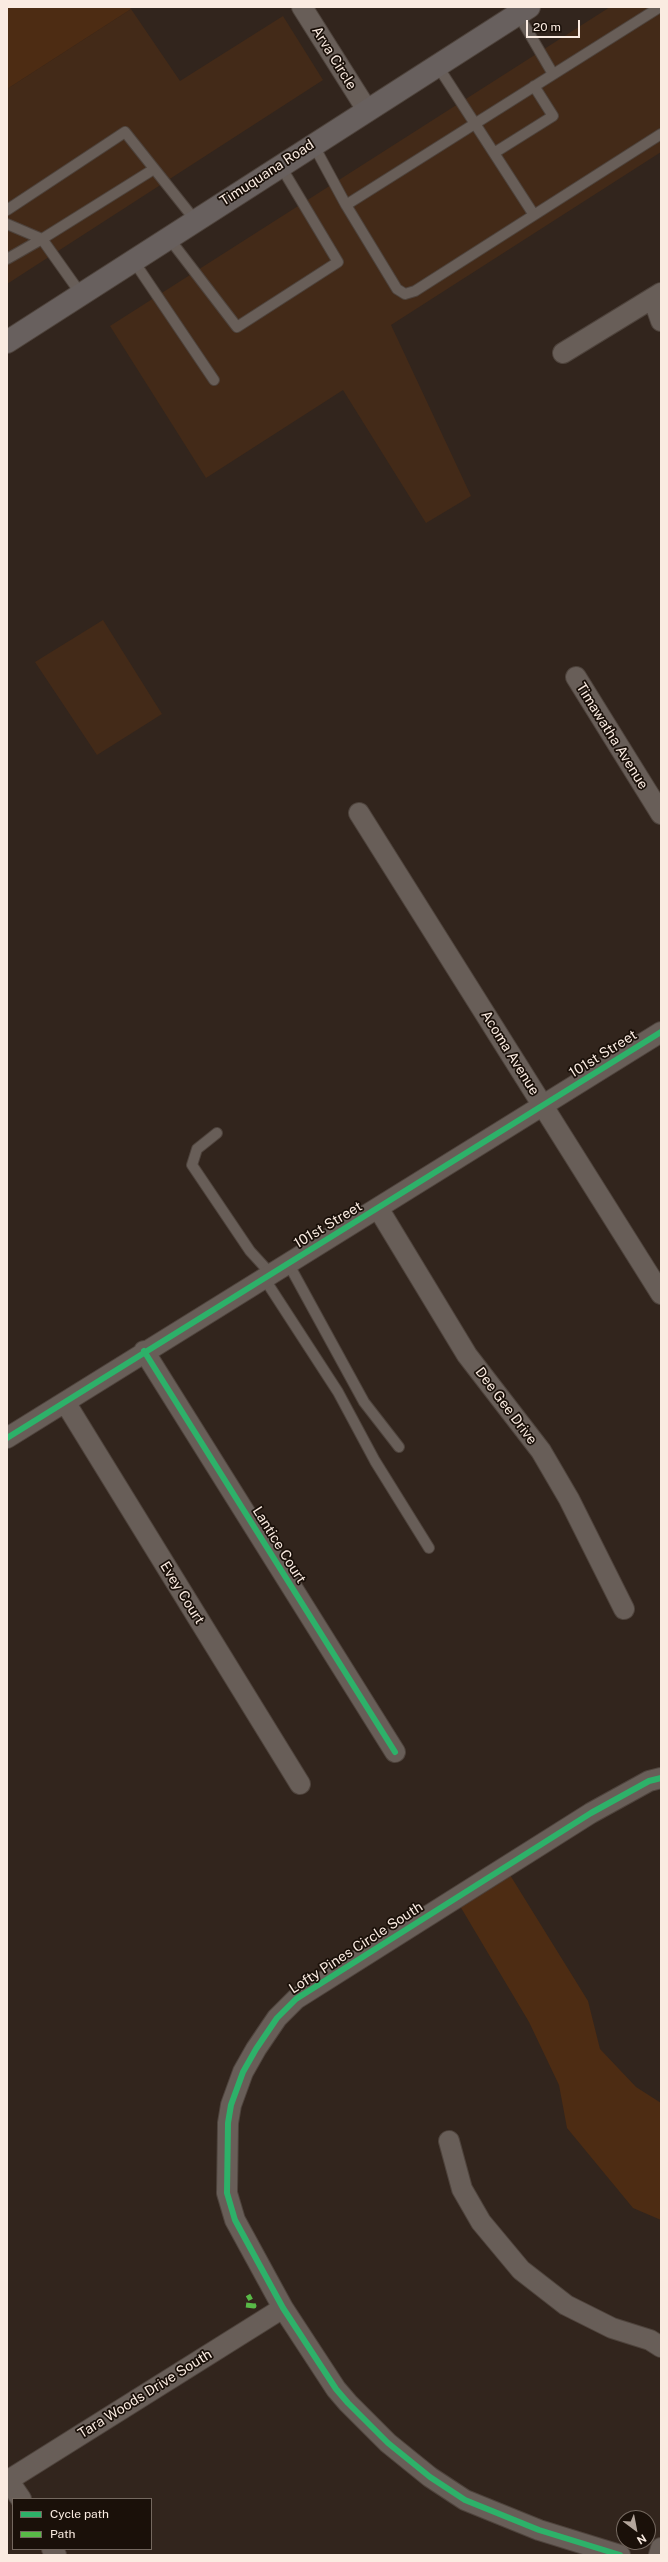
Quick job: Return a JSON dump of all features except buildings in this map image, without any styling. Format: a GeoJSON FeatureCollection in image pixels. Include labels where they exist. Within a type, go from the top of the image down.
{"type":"FeatureCollection","features":[{"type":"Feature","properties":{"kind":"main road","name":"Timuquana Road"},"geometry":{"type":"LineString","coordinates":[[7,342],[194,220],[523,10]]}},
{"type":"Feature","properties":{"kind":"street","name":"Arva Circle"},"geometry":{"type":"LineString","coordinates":[[302,7],[367,110]]}},
{"type":"Feature","properties":{"kind":"street"},"geometry":{"type":"LineString","coordinates":[[563,353],[657,296],[661,322]]}},
{"type":"Feature","properties":{"kind":"street","name":"Timawatha Avenue"},"geometry":{"type":"LineString","coordinates":[[576,677],[661,814]]}},
{"type":"Feature","properties":{"kind":"street","name":"Acoma Avenue"},"geometry":{"type":"LineString","coordinates":[[359,812],[661,1294]]}},
{"type":"Feature","properties":{"kind":"street","name":"101st Street"},"geometry":{"type":"LineString","coordinates":[[7,1438],[661,1032]]}},
{"type":"Feature","properties":{"kind":"street","name":"Dee Gee Drive"},"geometry":{"type":"LineString","coordinates":[[378,1208],[467,1355],[541,1451],[569,1499],[624,1609]]}},
{"type":"Feature","properties":{"kind":"street","name":"Lantice Court"},"geometry":{"type":"LineString","coordinates":[[144,1352],[395,1752]]}},
{"type":"Feature","properties":{"kind":"street","name":"Evey Court"},"geometry":{"type":"LineString","coordinates":[[65,1402],[300,1784]]}},
{"type":"Feature","properties":{"kind":"street","name":"Lofty Pines Circle South"},"geometry":{"type":"LineString","coordinates":[[620,2555],[498,2515],[465,2500],[430,2477],[388,2443],[348,2404],[336,2389],[283,2308],[235,2220],[227,2193],[228,2123],[231,2105],[243,2072],[265,2033],[296,1999],[319,1982],[591,1813],[649,1781],[661,1778]]}},
{"type":"Feature","properties":{"kind":"street"},"geometry":{"type":"LineString","coordinates":[[449,2142],[462,2189],[481,2222],[521,2270],[566,2305],[612,2328],[650,2340],[661,2348]]}},
{"type":"Feature","properties":{"kind":"street","name":"Tara Woods Drive South"},"geometry":{"type":"LineString","coordinates":[[8,2480],[283,2308]]}},
{"type":"Feature","properties":{"kind":"street"},"geometry":{"type":"LineString","coordinates":[[8,2480],[20,2498]]}},
{"type":"Feature","properties":{"kind":"street"},"geometry":{"type":"LineString","coordinates":[[659,2555],[661,2548]]}},
{"type":"Feature","properties":{"kind":"lane"},"geometry":{"type":"LineString","coordinates":[[346,205],[660,7]]}},
{"type":"Feature","properties":{"kind":"lane"},"geometry":{"type":"LineString","coordinates":[[523,10],[553,74]]}},
{"type":"Feature","properties":{"kind":"lane"},"geometry":{"type":"LineString","coordinates":[[437,65],[534,215]]}},
{"type":"Feature","properties":{"kind":"lane"},"geometry":{"type":"LineString","coordinates":[[494,153],[553,116],[534,86]]}},
{"type":"Feature","properties":{"kind":"lane"},"geometry":{"type":"LineString","coordinates":[[7,210],[125,132],[194,220]]}},
{"type":"Feature","properties":{"kind":"lane"},"geometry":{"type":"LineString","coordinates":[[313,144],[346,205],[397,289],[405,294],[415,291],[661,134]]}},
{"type":"Feature","properties":{"kind":"lane"},"geometry":{"type":"LineString","coordinates":[[168,237],[237,327],[338,262],[280,165]]}},
{"type":"Feature","properties":{"kind":"lane"},"geometry":{"type":"LineString","coordinates":[[7,259],[42,239],[154,169]]}},
{"type":"Feature","properties":{"kind":"lane"},"geometry":{"type":"LineString","coordinates":[[7,224],[42,239],[81,294]]}},
{"type":"Feature","properties":{"kind":"lane"},"geometry":{"type":"LineString","coordinates":[[133,260],[214,380]]}},
{"type":"Feature","properties":{"kind":"lane"},"geometry":{"type":"LineString","coordinates":[[217,1133],[197,1150],[192,1165],[267,1276],[338,1392],[375,1462],[429,1548]]}},
{"type":"Feature","properties":{"kind":"lane"},"geometry":{"type":"LineString","coordinates":[[288,1264],[364,1402],[399,1447]]}},
{"type":"Feature","properties":{"kind":"shaded area"},"geometry":{"type":"Polygon","coordinates":[[[7,7],[129,7],[131,9],[7,89],[7,7]]]}},
{"type":"Feature","properties":{"kind":"shaded area"},"geometry":{"type":"Polygon","coordinates":[[[610,7],[661,7],[661,152],[391,325],[471,496],[426,523],[343,390],[206,478],[110,326],[610,7]]]}},
{"type":"Feature","properties":{"kind":"shaded area"},"geometry":{"type":"Polygon","coordinates":[[[131,9],[180,81],[283,16],[323,80],[7,284],[7,89],[131,9]]]}},
{"type":"Feature","properties":{"kind":"shaded area"},"geometry":{"type":"Polygon","coordinates":[[[103,620],[162,714],[97,755],[35,662],[103,620]]]}},
{"type":"Feature","properties":{"kind":"shaded area"},"geometry":{"type":"Polygon","coordinates":[[[510,1875],[588,2001],[600,2049],[636,2087],[661,2103],[661,2220],[633,2208],[567,2128],[559,2085],[529,2022],[460,1906],[510,1875]]]}},
{"type":"Feature","properties":{"kind":"marked path"},"geometry":{"type":"LineString","coordinates":[[246,2305],[254,2306],[248,2295]]}},
{"type":"Feature","properties":{"kind":"cycle path"},"geometry":{"type":"LineString","coordinates":[[7,1438],[661,1032]]}},
{"type":"Feature","properties":{"kind":"cycle path"},"geometry":{"type":"LineString","coordinates":[[144,1351],[395,1752]]}},
{"type":"Feature","properties":{"kind":"cycle path"},"geometry":{"type":"LineString","coordinates":[[620,2555],[539,2530],[465,2500],[430,2477],[388,2443],[348,2403],[336,2389],[283,2308],[235,2220],[227,2193],[228,2123],[231,2105],[243,2072],[256,2049],[277,2018],[296,1999],[591,1813],[649,1781],[661,1778]]}}]}
